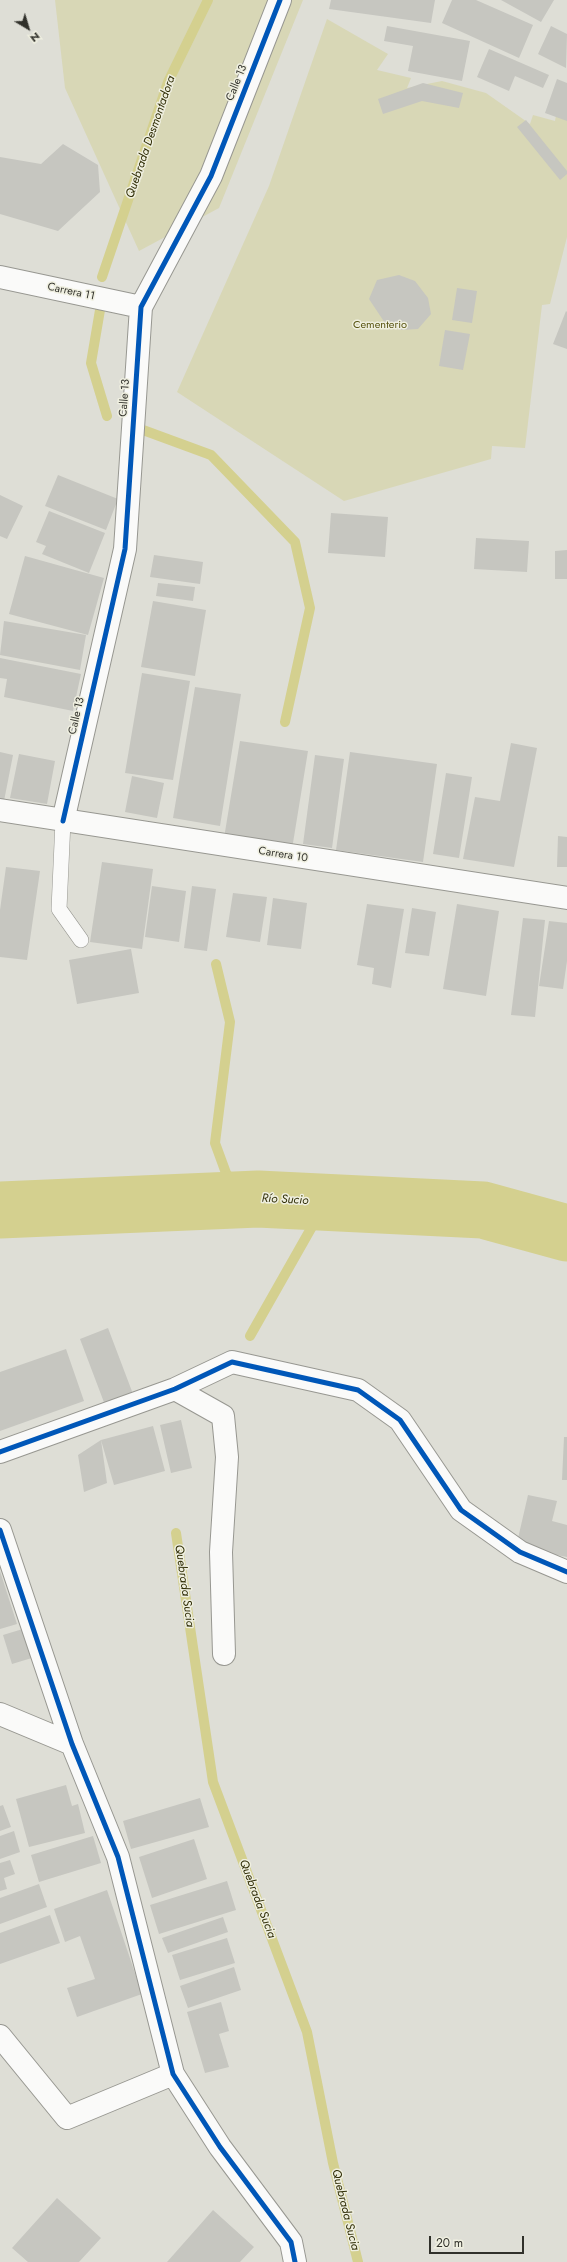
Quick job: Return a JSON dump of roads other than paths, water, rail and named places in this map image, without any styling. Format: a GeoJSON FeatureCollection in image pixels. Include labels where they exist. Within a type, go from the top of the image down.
{"type":"FeatureCollection","features":[{"type":"Feature","properties":{"kind":"street","name":"Calle 13"},"geometry":{"type":"LineString","coordinates":[[63,821],[125,549],[141,307],[211,176],[280,0]]}},
{"type":"Feature","properties":{"kind":"street","name":"Carrera 11"},"geometry":{"type":"LineString","coordinates":[[0,277],[141,307]]}},
{"type":"Feature","properties":{"kind":"street","name":"Carrera 10"},"geometry":{"type":"LineString","coordinates":[[0,810],[63,821],[567,898]]}},
{"type":"Feature","properties":{"kind":"street"},"geometry":{"type":"LineString","coordinates":[[0,1452],[175,1389],[232,1362],[358,1390],[400,1420],[461,1510],[520,1552],[567,1572]]}},
{"type":"Feature","properties":{"kind":"street"},"geometry":{"type":"LineString","coordinates":[[175,1389],[223,1416],[227,1456],[221,1552],[224,1654]]}},
{"type":"Feature","properties":{"kind":"street"},"geometry":{"type":"LineString","coordinates":[[0,1530],[72,1744],[118,1857],[173,2074],[220,2147],[291,2242],[295,2262]]}},
{"type":"Feature","properties":{"kind":"street"},"geometry":{"type":"LineString","coordinates":[[0,1714],[72,1744]]}},
{"type":"Feature","properties":{"kind":"street"},"geometry":{"type":"LineString","coordinates":[[0,2036],[67,2118],[173,2074]]}},
{"type":"Feature","properties":{"kind":"lane","name":"Calle 13"},"geometry":{"type":"LineString","coordinates":[[63,821],[59,909],[81,940]]}},
{"type":"Feature","properties":{"kind":"waterway","name":"Quebrada Desmontadora"},"geometry":{"type":"LineString","coordinates":[[102,277],[168,82],[208,0]]}},
{"type":"Feature","properties":{"kind":"waterway","name":"Quebrada Desmontadora"},"geometry":{"type":"LineString","coordinates":[[100,310],[91,363],[107,416]]}},
{"type":"Feature","properties":{"kind":"waterway","name":"Quebrada Desmontadora"},"geometry":{"type":"LineString","coordinates":[[143,430],[211,455],[295,542],[310,608],[285,722]]}},
{"type":"Feature","properties":{"kind":"waterway","name":"Quebrada Desmontadora"},"geometry":{"type":"LineString","coordinates":[[216,964],[230,1022],[215,1143],[226,1173],[246,1199]]}},
{"type":"Feature","properties":{"kind":"waterway","name":"Río Sucio"},"geometry":{"type":"LineString","coordinates":[[0,1210],[258,1199],[483,1210],[567,1233]]}},
{"type":"Feature","properties":{"kind":"waterway"},"geometry":{"type":"LineString","coordinates":[[250,1336],[326,1202]]}},
{"type":"Feature","properties":{"kind":"waterway","name":"Quebrada Sucia"},"geometry":{"type":"LineString","coordinates":[[176,1533],[213,1782],[307,2032],[333,2163],[358,2262]]}},
{"type":"Feature","properties":{"kind":"park label","name":"Cementerio"},"geometry":{"type":"Point","coordinates":[380,325]}}]}
